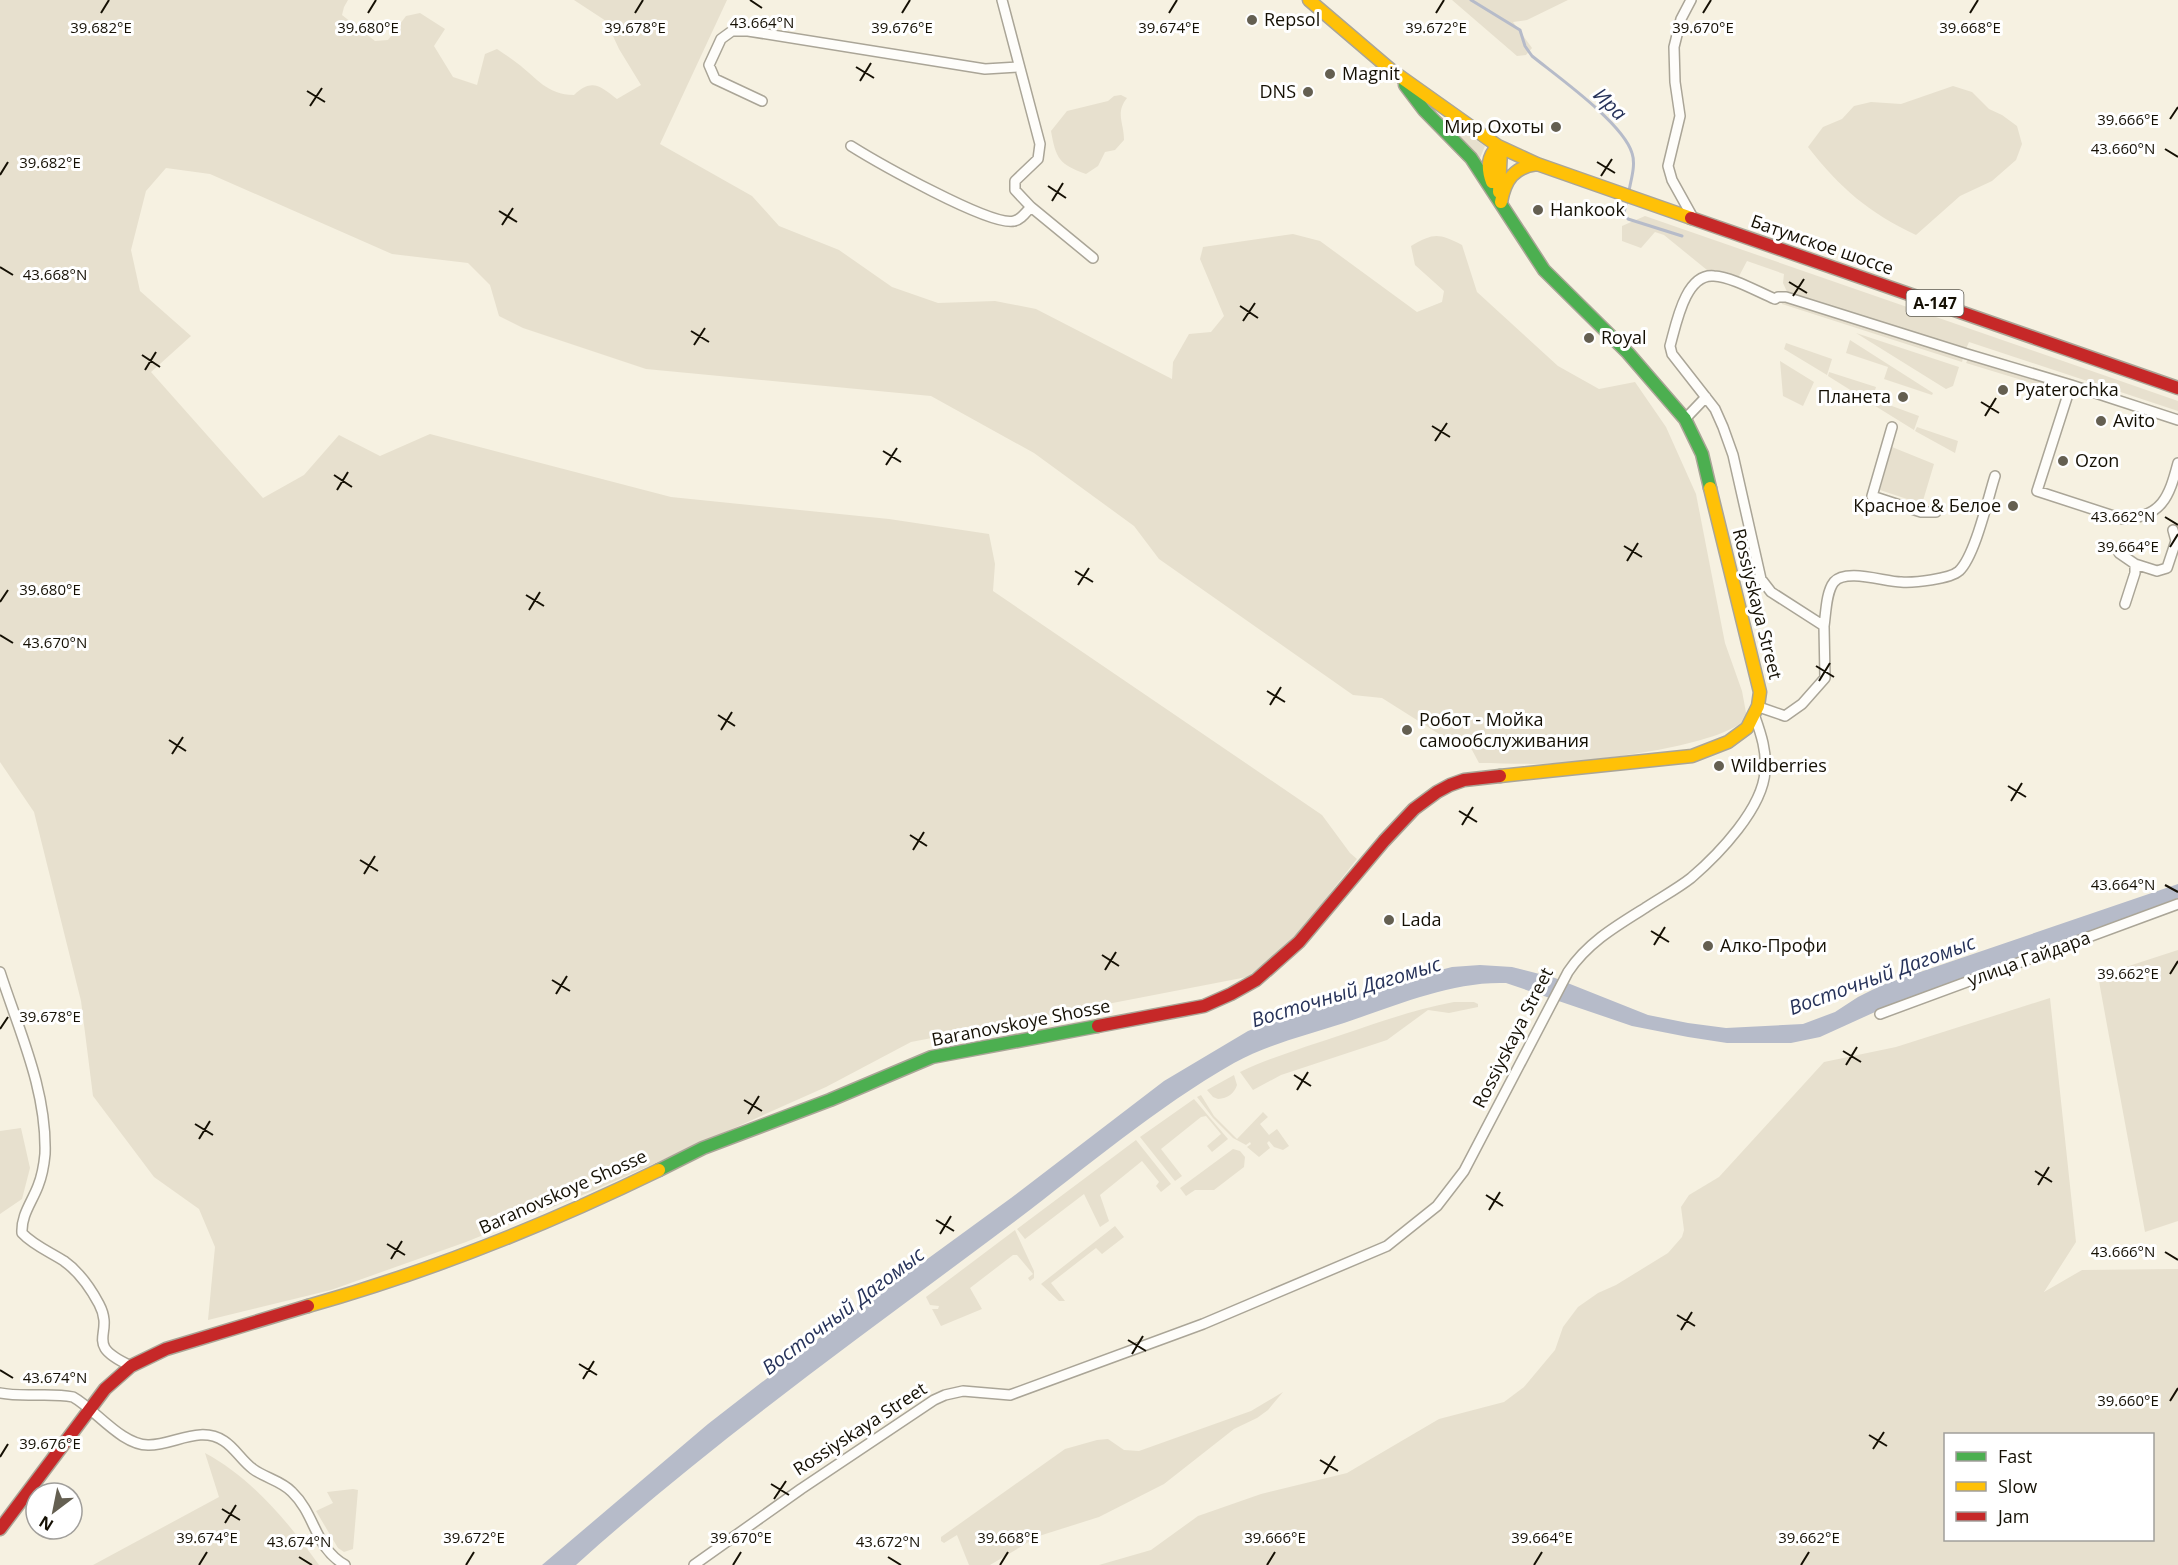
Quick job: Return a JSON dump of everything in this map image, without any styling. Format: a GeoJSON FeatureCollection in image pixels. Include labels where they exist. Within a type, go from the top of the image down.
{"type":"FeatureCollection","features":[{"type":"Feature","properties":{"kind":"main road","name":"Батумское шоссе"},"geometry":{"type":"LineString","coordinates":[[1309,0],[1395,73],[1499,147],[1537,164],[2178,388]]}},
{"type":"Feature","properties":{"kind":"main road","name":"А-147"},"geometry":{"type":"LineString","coordinates":[[1395,73],[1424,110],[1471,158],[1501,202]]}},
{"type":"Feature","properties":{"kind":"main road"},"geometry":{"type":"LineString","coordinates":[[1499,147],[1502,158],[1498,189],[1501,202]]}},
{"type":"Feature","properties":{"kind":"main road"},"geometry":{"type":"LineString","coordinates":[[1501,202],[1505,182],[1513,172],[1527,165],[1537,164]]}},
{"type":"Feature","properties":{"kind":"main road","name":"Rossiyskaya Street"},"geometry":{"type":"LineString","coordinates":[[1501,202],[1544,270],[1628,353],[1685,419],[1702,454],[1712,494],[1760,692],[1757,712]]}},
{"type":"Feature","properties":{"kind":"main road","name":"Baranovskoye Shosse"},"geometry":{"type":"LineString","coordinates":[[0,1529],[105,1389],[131,1366],[166,1349],[246,1323],[364,1290],[480,1249],[609,1194],[703,1148],[830,1100],[932,1057],[1204,1006],[1227,998],[1276,966],[1298,945],[1402,820],[1422,802],[1443,788],[1464,780],[1692,756],[1723,746],[1739,736],[1757,712]]}},
{"type":"Feature","properties":{"kind":"street"},"geometry":{"type":"LineString","coordinates":[[1002,0],[1040,144],[1038,159],[1014,184],[1015,190],[1031,207],[1094,258]]}},
{"type":"Feature","properties":{"kind":"street"},"geometry":{"type":"LineString","coordinates":[[1691,0],[1681,19],[1674,47],[1675,82],[1680,116],[1668,166],[1672,180],[1693,218]]}},
{"type":"Feature","properties":{"kind":"street"},"geometry":{"type":"LineString","coordinates":[[762,101],[715,79],[709,65],[722,39],[732,31],[748,31],[985,69],[1019,67]]}},
{"type":"Feature","properties":{"kind":"street"},"geometry":{"type":"LineString","coordinates":[[851,146],[940,195],[998,219],[1012,222],[1021,218],[1031,207]]}},
{"type":"Feature","properties":{"kind":"street"},"geometry":{"type":"LineString","coordinates":[[1824,626],[1771,592],[1761,579],[1733,455],[1715,409],[1672,354],[1671,346],[1687,293],[1702,279],[1713,275],[1733,281],[1775,300],[1778,297],[1786,297],[2178,420]]}},
{"type":"Feature","properties":{"kind":"street"},"geometry":{"type":"LineString","coordinates":[[2071,385],[2037,491],[2123,519],[2134,518],[2150,513],[2171,500],[2178,464]]}},
{"type":"Feature","properties":{"kind":"street"},"geometry":{"type":"LineString","coordinates":[[1685,419],[1706,398]]}},
{"type":"Feature","properties":{"kind":"street"},"geometry":{"type":"LineString","coordinates":[[1892,427],[1872,496],[1921,512],[1936,512]]}},
{"type":"Feature","properties":{"kind":"street"},"geometry":{"type":"LineString","coordinates":[[1757,712],[1785,716],[1807,699],[1825,678],[1824,626],[1828,599],[1834,582],[1845,575],[1902,583],[1944,578],[1959,572],[1969,558],[1995,476]]}},
{"type":"Feature","properties":{"kind":"street"},"geometry":{"type":"LineString","coordinates":[[2119,553],[2135,564],[2157,571],[2167,568],[2176,542],[2174,530]]}},
{"type":"Feature","properties":{"kind":"street"},"geometry":{"type":"LineString","coordinates":[[2125,604],[2135,573],[2135,564]]}},
{"type":"Feature","properties":{"kind":"street","name":"Rossiyskaya Street"},"geometry":{"type":"LineString","coordinates":[[694,1565],[934,1400],[963,1391],[1010,1395],[1203,1324],[1387,1245],[1437,1206],[1464,1171],[1578,956],[1601,936],[1691,878],[1744,821],[1763,786],[1765,771],[1765,754],[1757,712]]}},
{"type":"Feature","properties":{"kind":"street","name":"улица Гайдара"},"geometry":{"type":"LineString","coordinates":[[1880,1014],[2178,904]]}},
{"type":"Feature","properties":{"kind":"street"},"geometry":{"type":"LineString","coordinates":[[0,972],[32,1065],[43,1125],[45,1154],[43,1168],[39,1184],[24,1215],[22,1233],[29,1240],[70,1266],[87,1286],[100,1306],[104,1322],[101,1338],[104,1348],[115,1359],[131,1366]]}},
{"type":"Feature","properties":{"kind":"street"},"geometry":{"type":"LineString","coordinates":[[0,1393],[25,1397],[64,1395],[81,1401],[109,1425],[137,1443],[147,1446],[204,1434],[214,1435],[225,1441],[250,1466],[292,1491],[304,1506],[325,1549],[345,1565]]}},
{"type":"Feature","properties":{"kind":"shaded area"},"geometry":{"type":"Polygon","coordinates":[[[0,0],[348,0],[342,15],[375,41],[388,40],[406,16],[420,13],[445,29],[434,46],[453,77],[477,85],[485,54],[497,49],[549,89],[574,95],[591,85],[606,90],[617,99],[641,85],[619,49],[606,21],[574,0],[727,0],[660,144],[752,196],[779,226],[839,250],[892,287],[938,303],[995,301],[1036,309],[1172,379],[1173,362],[1189,334],[1211,332],[1224,316],[1200,259],[1203,247],[1293,234],[1320,241],[1417,312],[1442,302],[1444,291],[1415,265],[1411,246],[1431,237],[1447,238],[1462,245],[1477,292],[1558,366],[1599,389],[1635,382],[1666,427],[1696,494],[1725,643],[1742,691],[1747,718],[1733,728],[1712,736],[1658,750],[1557,763],[1479,763],[1471,748],[1456,746],[1382,698],[1353,695],[1159,559],[1134,526],[1034,453],[931,396],[646,369],[523,328],[499,316],[490,285],[468,263],[392,254],[210,174],[166,168],[146,191],[131,250],[140,291],[191,336],[151,372],[263,498],[304,475],[339,435],[380,456],[430,434],[671,497],[889,519],[989,534],[995,564],[993,591],[1322,815],[1357,859],[1289,945],[1247,977],[911,1042],[826,1087],[595,1190],[466,1242],[331,1290],[208,1320],[215,1247],[199,1209],[154,1177],[93,1096],[81,1001],[34,812],[0,762],[0,0]]]}},
{"type":"Feature","properties":{"kind":"shaded area"},"geometry":{"type":"Polygon","coordinates":[[[1452,0],[1568,0],[1527,20],[1513,22],[1532,48],[1526,55],[1517,56],[1452,0]]]}},
{"type":"Feature","properties":{"kind":"shaded area"},"geometry":{"type":"Polygon","coordinates":[[[1953,86],[1972,92],[1989,109],[2017,126],[2022,144],[2016,160],[1992,181],[1960,196],[1916,235],[1884,218],[1856,198],[1808,147],[1823,127],[1842,119],[1854,106],[1871,102],[1901,104],[1953,86]]]}},
{"type":"Feature","properties":{"kind":"shaded area"},"geometry":{"type":"Polygon","coordinates":[[[1121,95],[1127,98],[1121,108],[1124,140],[1115,150],[1105,152],[1098,166],[1086,174],[1064,163],[1057,154],[1051,131],[1067,111],[1108,101],[1114,96],[1121,95]]]}},
{"type":"Feature","properties":{"kind":"shaded area"},"geometry":{"type":"Polygon","coordinates":[[[1437,114],[1485,146],[1480,158],[1477,158],[1437,117],[1437,114]]]}},
{"type":"Feature","properties":{"kind":"shaded area"},"geometry":{"type":"Polygon","coordinates":[[[1645,216],[2178,401],[2178,411],[1969,342],[1965,351],[1788,294],[1783,283],[1784,274],[1747,261],[1737,280],[1707,270],[1664,235],[1655,232],[1641,248],[1622,241],[1622,226],[1645,216]]]}},
{"type":"Feature","properties":{"kind":"shaded area"},"geometry":{"type":"Polygon","coordinates":[[[1781,300],[1963,358],[1962,362],[1782,304],[1781,300]]]}},
{"type":"Feature","properties":{"kind":"shaded area"},"geometry":{"type":"Polygon","coordinates":[[[1856,333],[1959,367],[1953,386],[1946,389],[1856,333]]]}},
{"type":"Feature","properties":{"kind":"shaded area"},"geometry":{"type":"Polygon","coordinates":[[[1850,340],[1933,393],[1932,395],[1884,379],[1888,367],[1846,353],[1850,340]]]}},
{"type":"Feature","properties":{"kind":"shaded area"},"geometry":{"type":"Polygon","coordinates":[[[1786,343],[1832,359],[1827,375],[1784,349],[1786,343]]]}},
{"type":"Feature","properties":{"kind":"shaded area"},"geometry":{"type":"Polygon","coordinates":[[[1968,359],[2066,388],[2065,391],[2055,390],[1966,363],[1968,359]]]}},
{"type":"Feature","properties":{"kind":"shaded area"},"geometry":{"type":"Polygon","coordinates":[[[1780,361],[1814,382],[1803,406],[1783,396],[1780,361]]]}},
{"type":"Feature","properties":{"kind":"shaded area"},"geometry":{"type":"Polygon","coordinates":[[[1829,372],[1876,387],[1871,403],[1828,376],[1829,372]]]}},
{"type":"Feature","properties":{"kind":"shaded area"},"geometry":{"type":"Polygon","coordinates":[[[1873,399],[1919,416],[1914,430],[1872,404],[1873,399]]]}},
{"type":"Feature","properties":{"kind":"shaded area"},"geometry":{"type":"Polygon","coordinates":[[[1917,427],[1958,441],[1955,453],[1915,431],[1917,427]]]}},
{"type":"Feature","properties":{"kind":"shaded area"},"geometry":{"type":"Polygon","coordinates":[[[1892,447],[1934,464],[1922,504],[1880,490],[1892,447]]]}},
{"type":"Feature","properties":{"kind":"shaded area"},"geometry":{"type":"Polygon","coordinates":[[[2178,884],[2178,898],[1886,1007],[1820,1037],[1791,1043],[1727,1043],[1688,1037],[1632,1026],[1506,983],[1485,983],[1444,990],[1260,1050],[1202,1082],[1111,1147],[728,1437],[576,1565],[542,1565],[708,1424],[819,1338],[1011,1198],[1164,1081],[1248,1031],[1406,979],[1452,967],[1480,965],[1512,967],[1555,978],[1648,1015],[1688,1023],[1726,1028],[1803,1024],[1835,1012],[1882,985],[2178,884]]]}},
{"type":"Feature","properties":{"kind":"shaded area"},"geometry":{"type":"Polygon","coordinates":[[[2178,950],[2178,1221],[2145,1232],[2098,976],[2178,950]]]}},
{"type":"Feature","properties":{"kind":"shaded area"},"geometry":{"type":"Polygon","coordinates":[[[2050,998],[2076,1242],[2044,1292],[2082,1270],[2178,1269],[2178,1565],[1099,1565],[1151,1550],[1198,1516],[1261,1494],[1347,1473],[1439,1419],[1504,1402],[1524,1387],[1555,1350],[1563,1327],[1578,1307],[1668,1253],[1682,1237],[1684,1230],[1681,1207],[1689,1195],[1719,1177],[1824,1062],[1896,1047],[2050,998]]]}},
{"type":"Feature","properties":{"kind":"shaded area"},"geometry":{"type":"Polygon","coordinates":[[[1454,1002],[1474,1002],[1478,1004],[1478,1007],[1449,1013],[1428,1010],[1387,1040],[1281,1075],[1253,1090],[1240,1072],[1279,1056],[1385,1020],[1454,1002]]]}},
{"type":"Feature","properties":{"kind":"shaded area"},"geometry":{"type":"Polygon","coordinates":[[[1234,1075],[1237,1085],[1228,1097],[1218,1099],[1207,1090],[1234,1075]]]}},
{"type":"Feature","properties":{"kind":"shaded area"},"geometry":{"type":"Polygon","coordinates":[[[1201,1095],[1214,1116],[1237,1139],[1263,1112],[1268,1117],[1260,1124],[1269,1135],[1277,1129],[1289,1146],[1283,1150],[1274,1147],[1269,1141],[1267,1143],[1270,1148],[1259,1157],[1247,1147],[1251,1144],[1250,1142],[1246,1145],[1233,1138],[1213,1118],[1197,1097],[1201,1095]]]}},
{"type":"Feature","properties":{"kind":"shaded area"},"geometry":{"type":"Polygon","coordinates":[[[1194,1099],[1228,1139],[1212,1152],[1207,1146],[1221,1134],[1206,1116],[1201,1117],[1161,1149],[1182,1176],[1175,1181],[1140,1137],[1194,1099]]]}},
{"type":"Feature","properties":{"kind":"shaded area"},"geometry":{"type":"Polygon","coordinates":[[[21,1128],[30,1168],[22,1199],[0,1214],[0,1131],[21,1128]]]}},
{"type":"Feature","properties":{"kind":"shaded area"},"geometry":{"type":"Polygon","coordinates":[[[1136,1140],[1171,1184],[1161,1192],[1156,1186],[1159,1182],[1142,1161],[1100,1195],[1109,1221],[1100,1227],[1084,1194],[1025,1239],[1017,1229],[1136,1140]]]}},
{"type":"Feature","properties":{"kind":"shaded area"},"geometry":{"type":"Polygon","coordinates":[[[1233,1149],[1240,1151],[1245,1157],[1244,1167],[1214,1190],[1195,1190],[1186,1196],[1180,1188],[1233,1149]]]}},
{"type":"Feature","properties":{"kind":"shaded area"},"geometry":{"type":"Polygon","coordinates":[[[1115,1226],[1124,1237],[1102,1254],[1096,1248],[1051,1283],[1065,1301],[1059,1301],[1041,1284],[1115,1226]]]}},
{"type":"Feature","properties":{"kind":"shaded area"},"geometry":{"type":"Polygon","coordinates":[[[1015,1230],[1034,1271],[1034,1278],[1030,1281],[1028,1278],[1033,1274],[1017,1255],[1013,1255],[970,1288],[982,1309],[941,1326],[932,1309],[938,1309],[939,1306],[930,1305],[926,1297],[1015,1230]]]}},
{"type":"Feature","properties":{"kind":"shaded area"},"geometry":{"type":"Polygon","coordinates":[[[1283,1392],[1268,1410],[1234,1429],[1164,1484],[1099,1517],[1039,1536],[990,1565],[969,1565],[957,1535],[944,1543],[941,1541],[941,1537],[1065,1449],[1108,1439],[1124,1450],[1139,1451],[1251,1411],[1283,1392]]]}},
{"type":"Feature","properties":{"kind":"shaded area"},"geometry":{"type":"Polygon","coordinates":[[[205,1453],[254,1488],[295,1533],[319,1565],[93,1565],[219,1497],[205,1453]]]}},
{"type":"Feature","properties":{"kind":"shaded area"},"geometry":{"type":"Polygon","coordinates":[[[358,1490],[353,1549],[344,1552],[338,1548],[316,1511],[333,1503],[327,1492],[358,1490]]]}},
{"type":"Feature","properties":{"kind":"waterway","name":"Ира"},"geometry":{"type":"LineString","coordinates":[[1471,0],[1520,30],[1525,46],[1532,56],[1588,101],[1616,128],[1626,141],[1634,162],[1629,191]]}},
{"type":"Feature","properties":{"kind":"waterway","name":"Ира"},"geometry":{"type":"LineString","coordinates":[[1627,200],[1624,213],[1628,219],[1682,236]]}},
{"type":"Feature","properties":{"kind":"traffic: fast"},"geometry":{"type":"LineString","coordinates":[[1405,85],[1424,110],[1471,158],[1544,270],[1628,353],[1685,419],[1702,454],[1710,488]]}},
{"type":"Feature","properties":{"kind":"traffic: fast"},"geometry":{"type":"LineString","coordinates":[[659,1170],[703,1148],[830,1100],[932,1057],[1098,1026]]}},
{"type":"Feature","properties":{"kind":"traffic: slow"},"geometry":{"type":"LineString","coordinates":[[1309,0],[1391,70],[1498,146],[1537,164],[1691,218]]}},
{"type":"Feature","properties":{"kind":"traffic: slow"},"geometry":{"type":"LineString","coordinates":[[1492,182],[1489,163],[1498,146]]}},
{"type":"Feature","properties":{"kind":"traffic: slow"},"geometry":{"type":"LineString","coordinates":[[1499,192],[1501,148]]}},
{"type":"Feature","properties":{"kind":"traffic: slow"},"geometry":{"type":"LineString","coordinates":[[1501,202],[1505,187],[1512,176],[1522,168],[1537,164]]}},
{"type":"Feature","properties":{"kind":"traffic: slow"},"geometry":{"type":"LineString","coordinates":[[1500,776],[1692,756],[1728,742],[1747,728],[1758,706],[1760,692],[1710,488]]}},
{"type":"Feature","properties":{"kind":"traffic: slow"},"geometry":{"type":"LineString","coordinates":[[308,1306],[398,1278],[486,1246],[574,1210],[659,1170]]}},
{"type":"Feature","properties":{"kind":"traffic: jam"},"geometry":{"type":"LineString","coordinates":[[1691,218],[2178,388]]}},
{"type":"Feature","properties":{"kind":"traffic: jam"},"geometry":{"type":"LineString","coordinates":[[1098,1026],[1204,1006],[1256,980],[1299,942],[1414,809],[1450,785],[1464,780],[1500,776]]}},
{"type":"Feature","properties":{"kind":"traffic: jam"},"geometry":{"type":"LineString","coordinates":[[0,1529],[105,1389],[131,1366],[166,1349],[308,1306]]}},
{"type":"Feature","properties":{"kind":"place","name":"Repsol"},"geometry":{"type":"Point","coordinates":[1252,20]}},
{"type":"Feature","properties":{"kind":"place","name":"Magnit"},"geometry":{"type":"Point","coordinates":[1330,74]}},
{"type":"Feature","properties":{"kind":"place","name":"DNS"},"geometry":{"type":"Point","coordinates":[1308,92]}},
{"type":"Feature","properties":{"kind":"place","name":"Мир Охоты"},"geometry":{"type":"Point","coordinates":[1556,127]}},
{"type":"Feature","properties":{"kind":"place","name":"Hankook"},"geometry":{"type":"Point","coordinates":[1538,210]}},
{"type":"Feature","properties":{"kind":"place","name":"Royal"},"geometry":{"type":"Point","coordinates":[1589,338]}},
{"type":"Feature","properties":{"kind":"place","name":"Pyaterochka"},"geometry":{"type":"Point","coordinates":[2003,390]}},
{"type":"Feature","properties":{"kind":"place","name":"Планета"},"geometry":{"type":"Point","coordinates":[1903,397]}},
{"type":"Feature","properties":{"kind":"place","name":"Avito"},"geometry":{"type":"Point","coordinates":[2101,421]}},
{"type":"Feature","properties":{"kind":"place","name":"Ozon"},"geometry":{"type":"Point","coordinates":[2063,461]}},
{"type":"Feature","properties":{"kind":"place","name":"Красное & Белое"},"geometry":{"type":"Point","coordinates":[2013,506]}},
{"type":"Feature","properties":{"kind":"place","name":"Робот - Мойка самообслуживания"},"geometry":{"type":"Point","coordinates":[1407,730]}},
{"type":"Feature","properties":{"kind":"place","name":"Wildberries"},"geometry":{"type":"Point","coordinates":[1719,766]}},
{"type":"Feature","properties":{"kind":"place","name":"Lada"},"geometry":{"type":"Point","coordinates":[1389,920]}},
{"type":"Feature","properties":{"kind":"place","name":"Алко-Профи"},"geometry":{"type":"Point","coordinates":[1708,946]}},
{"type":"Feature","properties":{"kind":"water label","name":"Восточный Дагомыс"},"geometry":{"type":"Point","coordinates":[1882,975]}},
{"type":"Feature","properties":{"kind":"water label","name":"Восточный Дагомыс"},"geometry":{"type":"Point","coordinates":[1346,992]}},
{"type":"Feature","properties":{"kind":"water label","name":"Восточный Дагомыс"},"geometry":{"type":"Point","coordinates":[843,1311]}}]}
